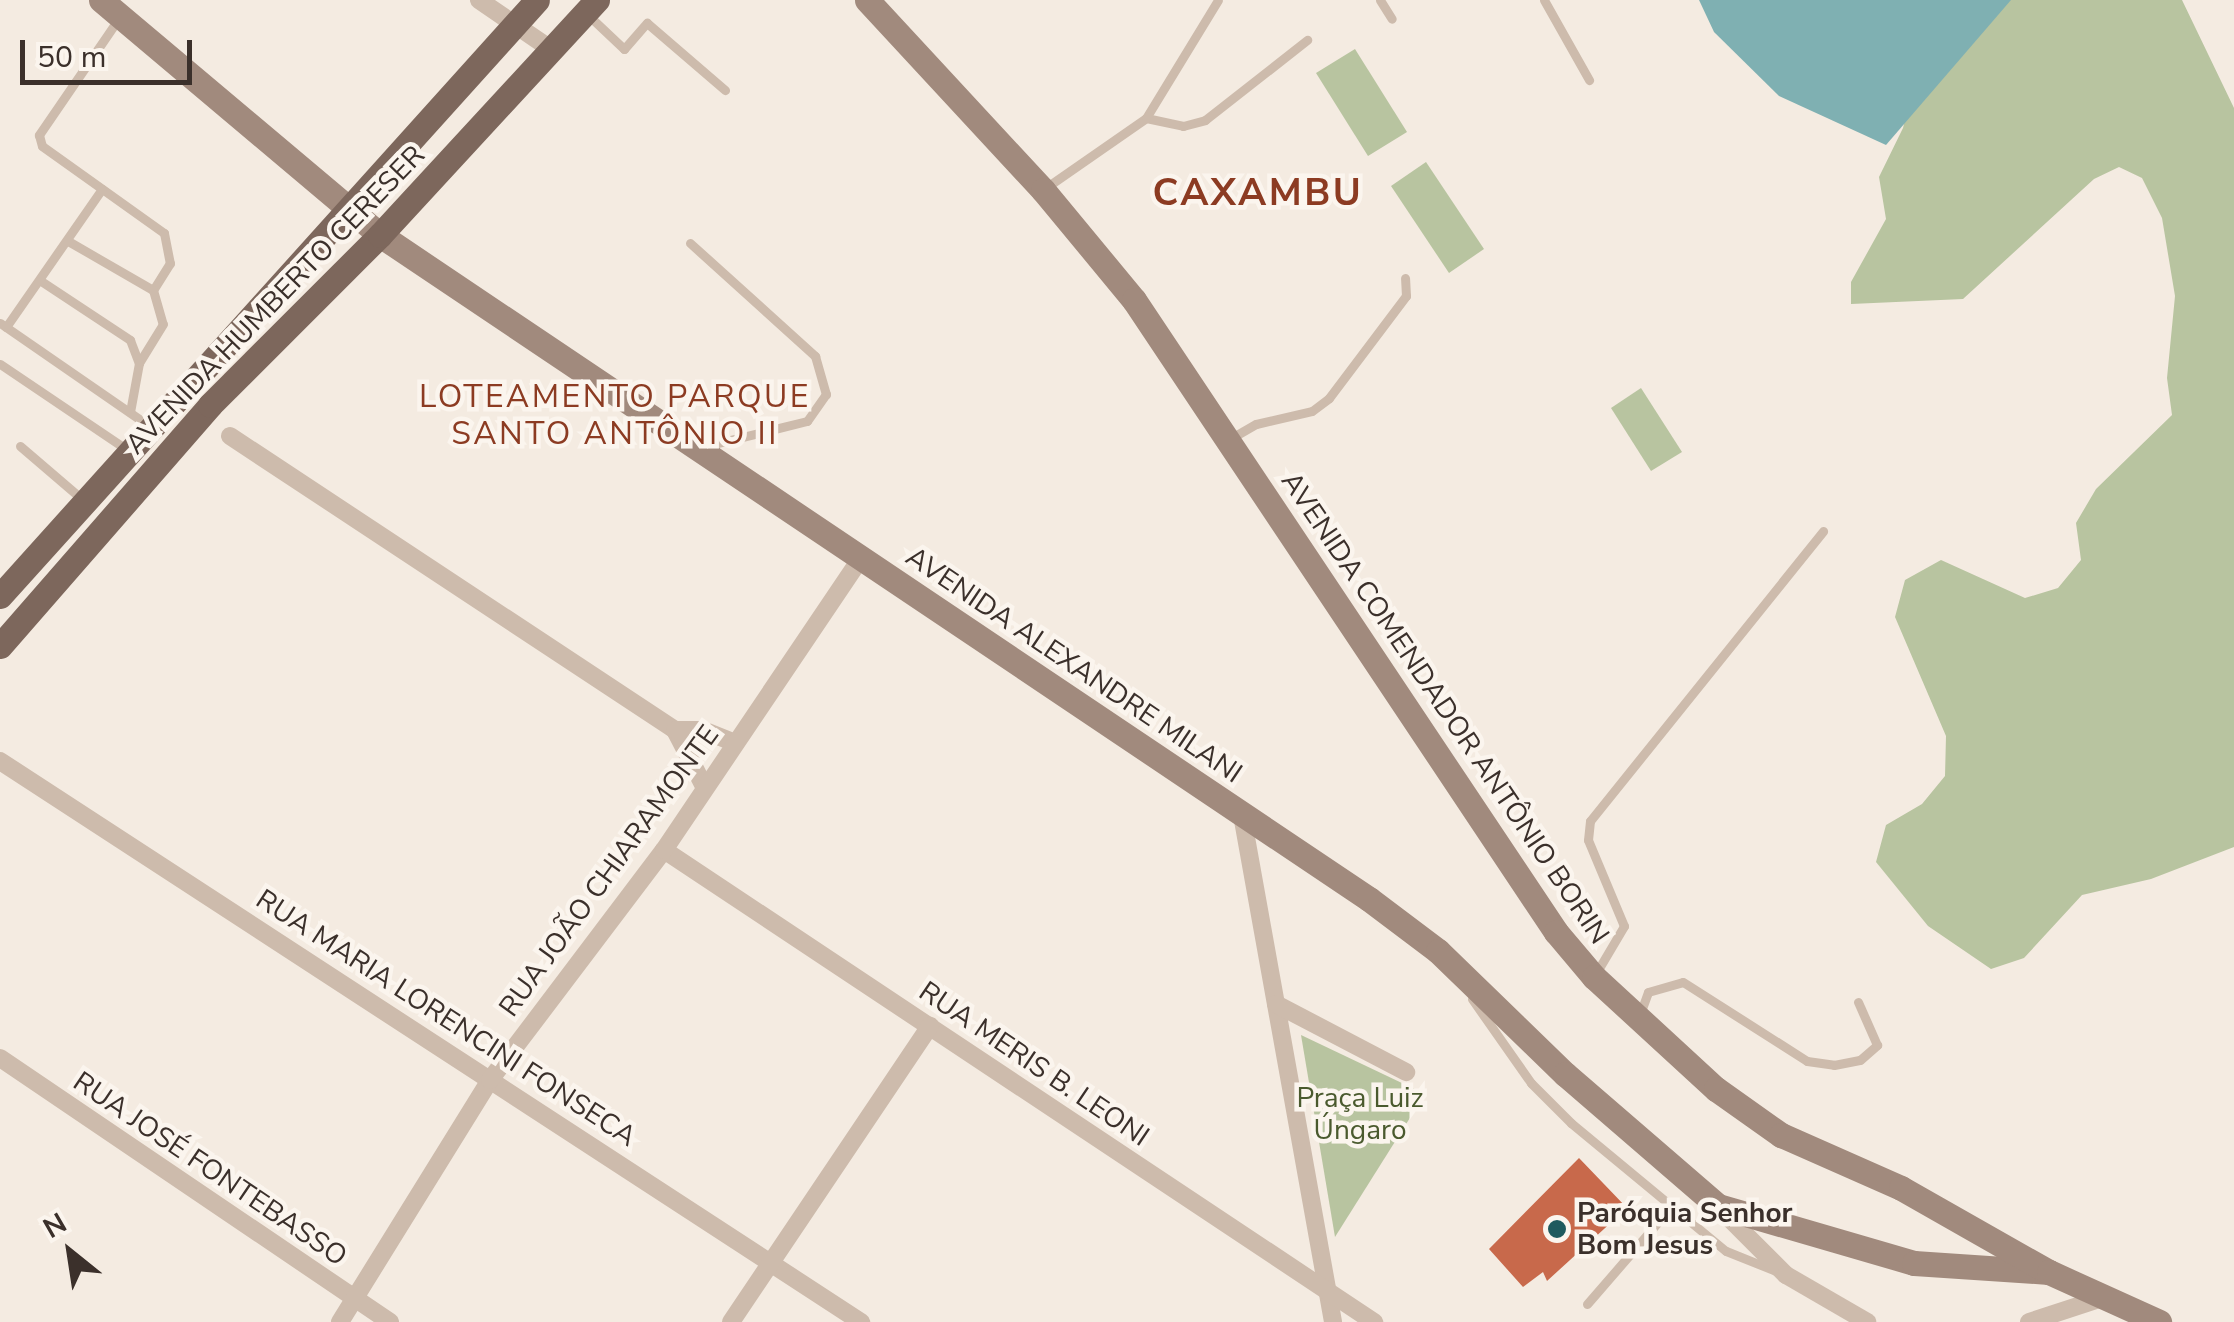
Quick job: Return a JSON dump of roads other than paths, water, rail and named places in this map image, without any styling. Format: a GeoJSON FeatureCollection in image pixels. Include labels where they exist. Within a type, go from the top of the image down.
{"type":"FeatureCollection","features":[{"type":"Feature","properties":{"kind":"main road","name":"AVENIDA HUMBERTO CERESER"},"geometry":{"type":"LineString","coordinates":[[0,596],[129,450],[140,419],[348,210],[537,0]]}},
{"type":"Feature","properties":{"kind":"main road","name":"AVENIDA HUMBERTO CERESER"},"geometry":{"type":"LineString","coordinates":[[0,646],[210,405],[380,235],[591,6]]}},
{"type":"Feature","properties":{"kind":"street"},"geometry":{"type":"LineString","coordinates":[[479,0],[549,48]]}},
{"type":"Feature","properties":{"kind":"street","name":"AVENIDA COMENDADOR ANTÔNIO BORIN"},"geometry":{"type":"LineString","coordinates":[[866,0],[1043,190],[1134,300],[1556,932],[1594,978],[1637,1021],[1781,1135],[1902,1188],[2048,1272],[2158,1322]]}},
{"type":"Feature","properties":{"kind":"street","name":"AVENIDA ALEXANDRE MILANI"},"geometry":{"type":"LineString","coordinates":[[111,8],[380,235],[694,449],[862,556],[1438,951],[1564,1074],[1718,1206],[1914,1263],[2048,1272]]}},
{"type":"Feature","properties":{"kind":"street"},"geometry":{"type":"LineString","coordinates":[[230,436],[675,730],[705,788]]}},
{"type":"Feature","properties":{"kind":"street","name":"RUA JOÃO CHIARAMONTE"},"geometry":{"type":"LineString","coordinates":[[340,1322],[490,1080],[664,850],[862,556]]}},
{"type":"Feature","properties":{"kind":"street"},"geometry":{"type":"LineString","coordinates":[[675,730],[703,730],[736,742]]}},
{"type":"Feature","properties":{"kind":"street","name":"RUA MARIA LORENCINI FONSECA"},"geometry":{"type":"LineString","coordinates":[[0,761],[861,1322]]}},
{"type":"Feature","properties":{"kind":"street"},"geometry":{"type":"LineString","coordinates":[[1242,815],[1334,1322]]}},
{"type":"Feature","properties":{"kind":"street","name":"RUA MERIS B. LEONI"},"geometry":{"type":"LineString","coordinates":[[664,850],[1374,1322]]}},
{"type":"Feature","properties":{"kind":"street"},"geometry":{"type":"LineString","coordinates":[[1276,1004],[1406,1072]]}},
{"type":"Feature","properties":{"kind":"street"},"geometry":{"type":"LineString","coordinates":[[731,1322],[930,1026]]}},
{"type":"Feature","properties":{"kind":"street","name":"RUA JOSÉ FONTEBASSO"},"geometry":{"type":"LineString","coordinates":[[0,1058],[390,1322]]}},
{"type":"Feature","properties":{"kind":"street"},"geometry":{"type":"LineString","coordinates":[[1718,1206],[1786,1274],[1867,1322]]}},
{"type":"Feature","properties":{"kind":"street"},"geometry":{"type":"LineString","coordinates":[[2029,1322],[2102,1298]]}},
{"type":"Feature","properties":{"kind":"lane"},"geometry":{"type":"LineString","coordinates":[[1043,190],[1146,118],[1218,0]]}},
{"type":"Feature","properties":{"kind":"lane"},"geometry":{"type":"LineString","coordinates":[[1380,0],[1392,19]]}},
{"type":"Feature","properties":{"kind":"lane"},"geometry":{"type":"LineString","coordinates":[[1544,0],[1589,80]]}},
{"type":"Feature","properties":{"kind":"lane"},"geometry":{"type":"LineString","coordinates":[[591,6],[624,50],[647,23],[725,90]]}},
{"type":"Feature","properties":{"kind":"lane"},"geometry":{"type":"LineString","coordinates":[[111,8],[39,135],[42,146],[164,234],[170,264],[152,290]]}},
{"type":"Feature","properties":{"kind":"lane"},"geometry":{"type":"LineString","coordinates":[[1146,118],[1182,126],[1205,120],[1307,40]]}},
{"type":"Feature","properties":{"kind":"lane"},"geometry":{"type":"LineString","coordinates":[[102,189],[41,281],[3,325],[140,419]]}},
{"type":"Feature","properties":{"kind":"lane"},"geometry":{"type":"LineString","coordinates":[[68,240],[152,290],[163,324],[139,363]]}},
{"type":"Feature","properties":{"kind":"lane"},"geometry":{"type":"LineString","coordinates":[[690,243],[815,356],[826,394],[807,422],[694,449]]}},
{"type":"Feature","properties":{"kind":"lane"},"geometry":{"type":"LineString","coordinates":[[1228,440],[1256,424],[1312,411],[1329,398],[1406,296],[1405,278]]}},
{"type":"Feature","properties":{"kind":"lane"},"geometry":{"type":"LineString","coordinates":[[41,281],[130,340],[139,363],[140,419]]}},
{"type":"Feature","properties":{"kind":"lane"},"geometry":{"type":"LineString","coordinates":[[0,364],[129,450]]}},
{"type":"Feature","properties":{"kind":"lane"},"geometry":{"type":"LineString","coordinates":[[20,446],[84,501]]}},
{"type":"Feature","properties":{"kind":"lane"},"geometry":{"type":"LineString","coordinates":[[1594,978],[1624,926],[1596,863],[1590,821],[1823,530]]}},
{"type":"Feature","properties":{"kind":"lane"},"geometry":{"type":"LineString","coordinates":[[1438,951],[1531,1083],[1726,1251],[1786,1274]]}},
{"type":"Feature","properties":{"kind":"lane"},"geometry":{"type":"LineString","coordinates":[[1637,1021],[1648,992],[1683,982],[1807,1060],[1834,1065],[1860,1060],[1877,1045],[1875,1028],[1858,1002]]}},
{"type":"Feature","properties":{"kind":"lane"},"geometry":{"type":"LineString","coordinates":[[1587,1304],[1672,1207]]}},
{"type":"Feature","properties":{"kind":"water"},"geometry":{"type":"Polygon","coordinates":[[[1699,0],[2011,0],[1886,145],[1779,96],[1714,32],[1699,0]]]}},
{"type":"Feature","properties":{"kind":"place","name":"Paróquia Senhor Bom Jesus"},"geometry":{"type":"Point","coordinates":[1557,1229]}},
{"type":"Feature","properties":{"kind":"district","name":"CAXAMBU"},"geometry":{"type":"Point","coordinates":[1258,193]}},
{"type":"Feature","properties":{"kind":"district","name":"LOTEAMENTO PARQUE SANTO ANTÔNIO II"},"geometry":{"type":"Point","coordinates":[615,416]}},
{"type":"Feature","properties":{"kind":"park label","name":"Praça Luiz Úngaro"},"geometry":{"type":"Point","coordinates":[1360,1114]}}]}
